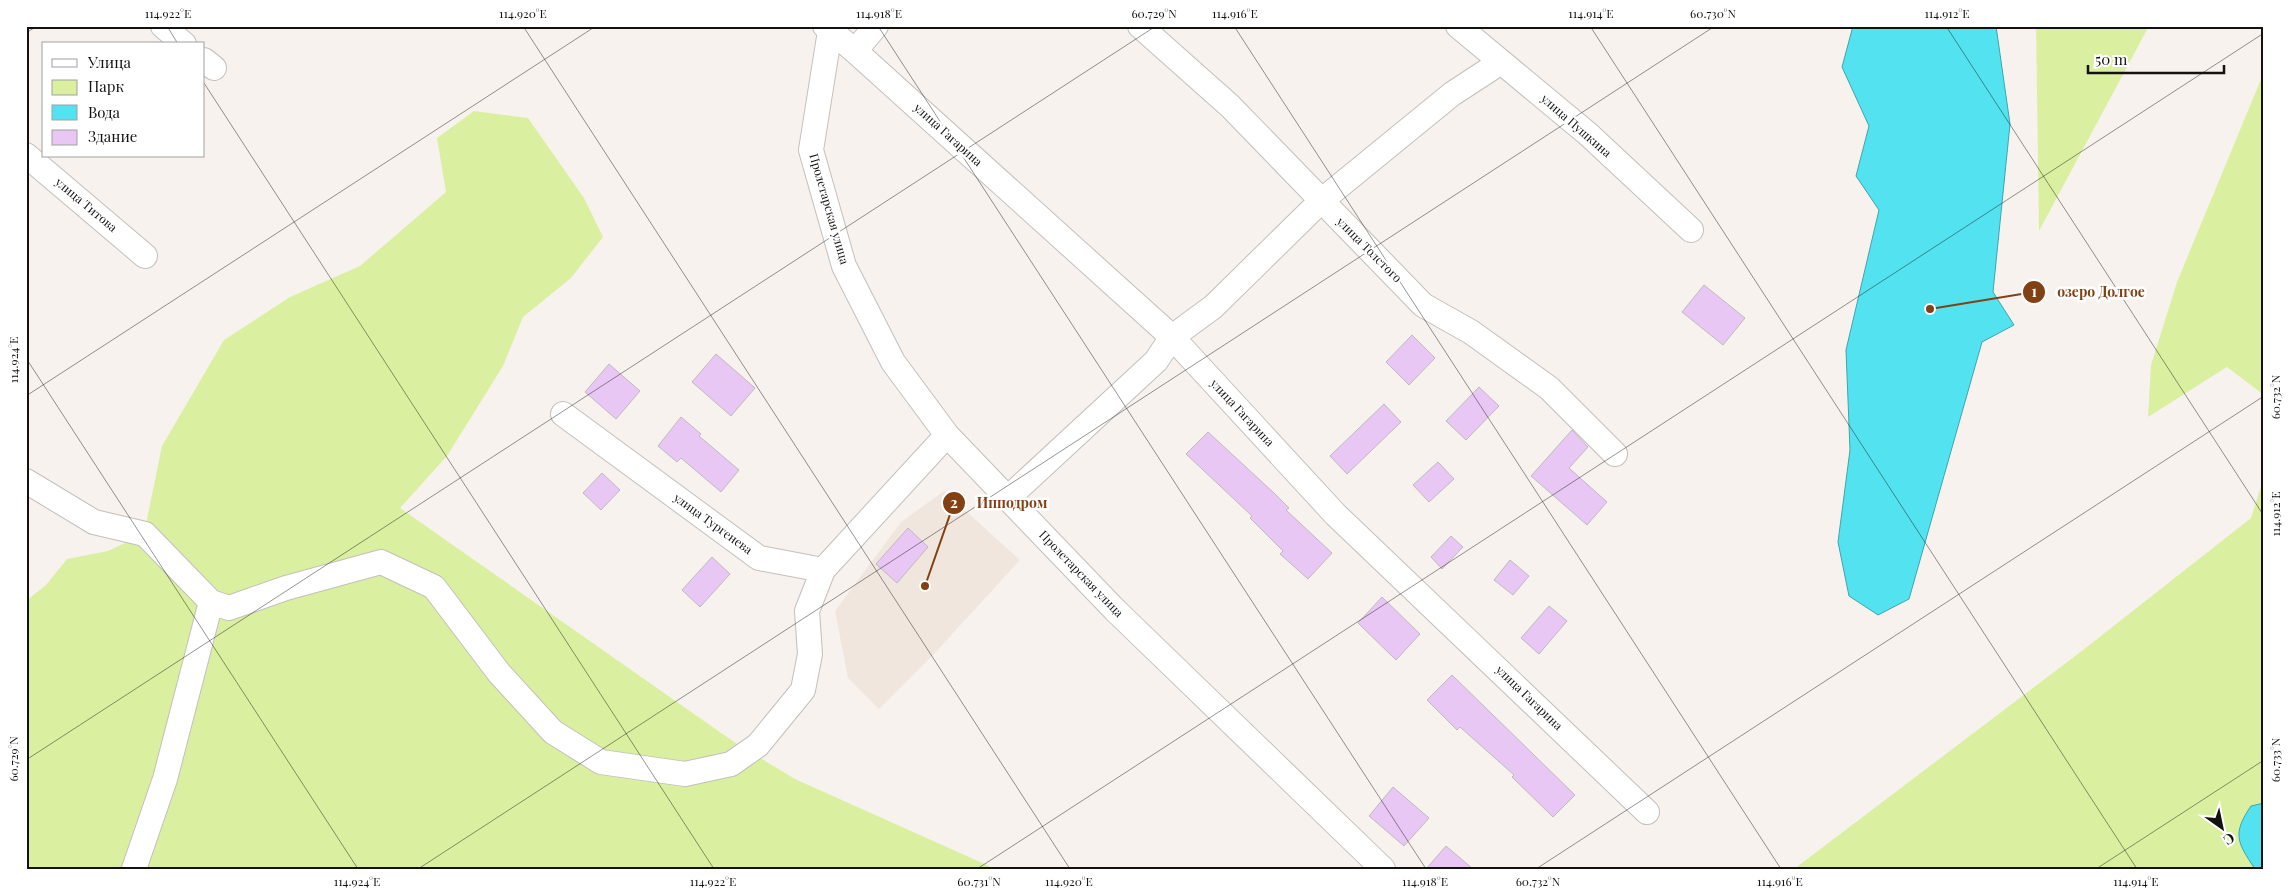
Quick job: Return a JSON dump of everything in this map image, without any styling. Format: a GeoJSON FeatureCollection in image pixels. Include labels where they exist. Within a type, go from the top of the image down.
{"type":"FeatureCollection","features":[{"type":"Feature","properties":{"kind":"street"},"geometry":{"type":"LineString","coordinates":[[163,26],[182,42]]}},
{"type":"Feature","properties":{"kind":"street"},"geometry":{"type":"LineString","coordinates":[[855,51],[876,26]]}},
{"type":"Feature","properties":{"kind":"street","name":"улица Толстого"},"geometry":{"type":"LineString","coordinates":[[1140,26],[1230,106],[1423,304],[1471,332],[1549,388],[1615,454]]}},
{"type":"Feature","properties":{"kind":"street","name":"улица Пушкина"},"geometry":{"type":"LineString","coordinates":[[1458,26],[1588,134],[1691,230]]}},
{"type":"Feature","properties":{"kind":"street","name":"улица Гагарина"},"geometry":{"type":"LineString","coordinates":[[828,28],[1172,338],[1335,514],[1647,812]]}},
{"type":"Feature","properties":{"kind":"street","name":"Пролетарская улица"},"geometry":{"type":"LineString","coordinates":[[828,28],[811,150],[842,257],[893,362],[947,435],[1114,610],[1383,869]]}},
{"type":"Feature","properties":{"kind":"street"},"geometry":{"type":"LineString","coordinates":[[1008,497],[1156,361],[1172,338],[1213,307],[1321,201],[1452,94],[1501,62]]}},
{"type":"Feature","properties":{"kind":"street","name":"улица Титова"},"geometry":{"type":"LineString","coordinates":[[26,155],[145,256]]}},
{"type":"Feature","properties":{"kind":"street","name":"улица Тургенева"},"geometry":{"type":"LineString","coordinates":[[564,414],[759,558],[823,570]]}},
{"type":"Feature","properties":{"kind":"street"},"geometry":{"type":"LineString","coordinates":[[26,480],[94,522],[144,534],[211,602],[229,608],[286,588],[381,562],[434,587],[499,673],[553,732],[601,762],[685,774],[731,764],[758,745],[803,690],[810,654],[807,610],[823,570],[947,435]]}},
{"type":"Feature","properties":{"kind":"street"},"geometry":{"type":"LineString","coordinates":[[134,869],[165,780],[211,602]]}},
{"type":"Feature","properties":{"kind":"shaded area"},"geometry":{"type":"Polygon","coordinates":[[[944,491],[1020,560],[933,655],[879,709],[848,678],[835,611],[901,522],[944,491]]]}},
{"type":"Feature","properties":{"kind":"green space"},"geometry":{"type":"Polygon","coordinates":[[[2036,26],[2149,26],[2039,231],[2036,26]]]}},
{"type":"Feature","properties":{"kind":"green space"},"geometry":{"type":"Polygon","coordinates":[[[2264,72],[2264,395],[2227,367],[2148,417],[2151,365],[2177,282],[2264,72]]]}},
{"type":"Feature","properties":{"kind":"green space"},"geometry":{"type":"Polygon","coordinates":[[[474,111],[528,118],[584,198],[603,237],[571,278],[523,317],[503,366],[447,456],[400,508],[737,744],[795,779],[989,866],[991,869],[26,869],[26,601],[46,585],[67,559],[108,551],[144,534],[162,446],[224,340],[290,297],[360,266],[446,192],[437,138],[474,111]]]}},
{"type":"Feature","properties":{"kind":"green space"},"geometry":{"type":"Polygon","coordinates":[[[2264,477],[2264,803],[2251,806],[2251,862],[2255,869],[1794,869],[2083,650],[2251,518],[2264,477]]]}},
{"type":"Feature","properties":{"kind":"water"},"geometry":{"type":"Polygon","coordinates":[[[1853,26],[1996,26],[2010,124],[1993,292],[2014,325],[1982,342],[1909,599],[1878,615],[1849,596],[1838,542],[1850,450],[1846,350],[1879,210],[1856,176],[1869,126],[1842,67],[1853,26]]]}},
{"type":"Feature","properties":{"kind":"water"},"geometry":{"type":"Polygon","coordinates":[[[2264,803],[2264,869],[2255,869],[2241,845],[2239,831],[2251,806],[2264,803]]]}},
{"type":"Feature","properties":{"kind":"building"},"geometry":{"type":"Polygon","coordinates":[[[1704,285],[1745,318],[1723,345],[1682,312],[1704,285]]]}},
{"type":"Feature","properties":{"kind":"building"},"geometry":{"type":"Polygon","coordinates":[[[1412,335],[1435,358],[1409,385],[1386,362],[1412,335]]]}},
{"type":"Feature","properties":{"kind":"building"},"geometry":{"type":"Polygon","coordinates":[[[716,354],[755,388],[731,416],[692,382],[716,354]]]}},
{"type":"Feature","properties":{"kind":"building"},"geometry":{"type":"Polygon","coordinates":[[[609,364],[640,391],[616,419],[585,392],[609,364]]]}},
{"type":"Feature","properties":{"kind":"building"},"geometry":{"type":"Polygon","coordinates":[[[1479,387],[1499,406],[1466,440],[1446,421],[1479,387]]]}},
{"type":"Feature","properties":{"kind":"building"},"geometry":{"type":"Polygon","coordinates":[[[1384,404],[1401,422],[1347,474],[1330,456],[1384,404]]]}},
{"type":"Feature","properties":{"kind":"building"},"geometry":{"type":"Polygon","coordinates":[[[681,417],[701,434],[699,436],[739,470],[721,492],[681,458],[677,462],[658,446],[681,417]]]}},
{"type":"Feature","properties":{"kind":"building"},"geometry":{"type":"Polygon","coordinates":[[[1572,430],[1588,447],[1569,468],[1607,502],[1587,525],[1531,476],[1572,430]]]}},
{"type":"Feature","properties":{"kind":"building"},"geometry":{"type":"Polygon","coordinates":[[[1208,432],[1274,493],[1289,508],[1286,510],[1332,553],[1308,579],[1280,554],[1283,551],[1250,518],[1252,516],[1186,454],[1208,432]]]}},
{"type":"Feature","properties":{"kind":"building"},"geometry":{"type":"Polygon","coordinates":[[[1438,462],[1454,479],[1429,502],[1413,485],[1438,462]]]}},
{"type":"Feature","properties":{"kind":"building"},"geometry":{"type":"Polygon","coordinates":[[[602,473],[620,490],[601,510],[583,493],[602,473]]]}},
{"type":"Feature","properties":{"kind":"building"},"geometry":{"type":"Polygon","coordinates":[[[908,528],[928,547],[897,583],[876,564],[908,528]]]}},
{"type":"Feature","properties":{"kind":"building"},"geometry":{"type":"Polygon","coordinates":[[[1451,536],[1463,547],[1442,569],[1431,557],[1451,536]]]}},
{"type":"Feature","properties":{"kind":"building"},"geometry":{"type":"Polygon","coordinates":[[[712,557],[730,574],[700,607],[682,590],[712,557]]]}},
{"type":"Feature","properties":{"kind":"building"},"geometry":{"type":"Polygon","coordinates":[[[1510,560],[1529,576],[1513,595],[1494,580],[1510,560]]]}},
{"type":"Feature","properties":{"kind":"building"},"geometry":{"type":"Polygon","coordinates":[[[1382,597],[1420,634],[1396,660],[1358,623],[1382,597]]]}},
{"type":"Feature","properties":{"kind":"building"},"geometry":{"type":"Polygon","coordinates":[[[1549,606],[1567,621],[1539,654],[1521,638],[1549,606]]]}},
{"type":"Feature","properties":{"kind":"building"},"geometry":{"type":"Polygon","coordinates":[[[1452,675],[1575,795],[1553,817],[1512,777],[1514,775],[1460,727],[1457,730],[1427,700],[1452,675]]]}},
{"type":"Feature","properties":{"kind":"building"},"geometry":{"type":"Polygon","coordinates":[[[1393,787],[1429,818],[1404,846],[1369,816],[1393,787]]]}},
{"type":"Feature","properties":{"kind":"building"},"geometry":{"type":"Polygon","coordinates":[[[1446,846],[1473,869],[1426,869],[1446,846]]]}},
{"type":"Feature","properties":{"kind":"place","name":"озеро Долгое"},"geometry":{"type":"Point","coordinates":[1930,309]}},
{"type":"Feature","properties":{"kind":"place","name":"Ипподром"},"geometry":{"type":"Point","coordinates":[925,586]}}]}
